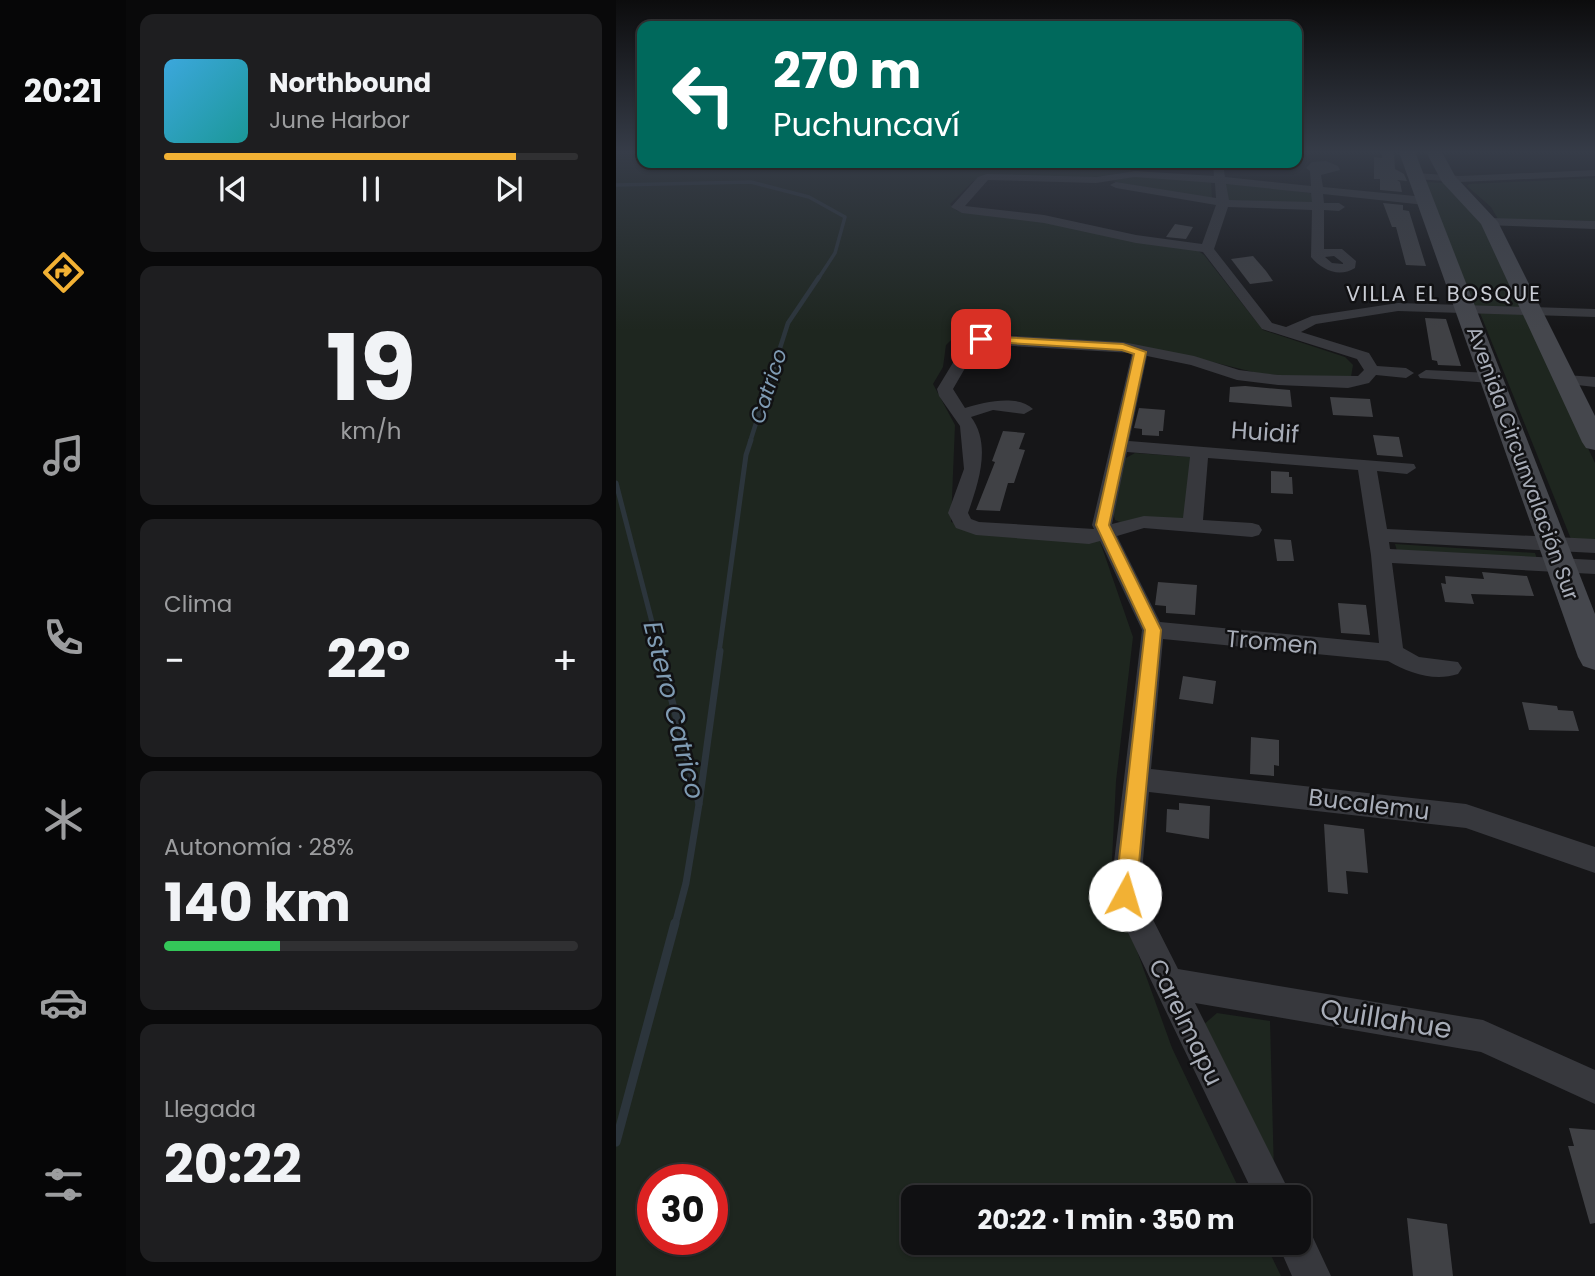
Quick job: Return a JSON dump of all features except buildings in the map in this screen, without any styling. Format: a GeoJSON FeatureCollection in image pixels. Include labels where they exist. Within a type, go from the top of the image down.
{"type":"FeatureCollection","features":[{"type":"Feature","properties":{"kind":"main road","name":"Avenida Circunvalación Sur"},"geometry":{"type":"LineString","coordinates":[[1428,212],[1595,657]]}},
{"type":"Feature","properties":{"kind":"main road"},"geometry":{"type":"LineString","coordinates":[[1479,212],[1489,222],[1595,442]]}},
{"type":"Feature","properties":{"kind":"street"},"geometry":{"type":"LineString","coordinates":[[983,212],[1044,219],[1136,239],[1207,249],[1267,326],[1363,356],[1372,370]]}},
{"type":"Feature","properties":{"kind":"street"},"geometry":{"type":"LineString","coordinates":[[1207,249],[1220,212]]}},
{"type":"Feature","properties":{"kind":"street"},"geometry":{"type":"LineString","coordinates":[[1317,212],[1318,253]]}},
{"type":"Feature","properties":{"kind":"street"},"geometry":{"type":"LineString","coordinates":[[1489,222],[1595,225]]}},
{"type":"Feature","properties":{"kind":"street"},"geometry":{"type":"LineString","coordinates":[[1288,332],[1312,320],[1398,307],[1595,313]]}},
{"type":"Feature","properties":{"kind":"street"},"geometry":{"type":"LineString","coordinates":[[1251,530],[1144,522],[1089,537],[976,528],[963,523],[958,513],[973,469],[969,426],[947,396],[945,389],[972,341],[981,339],[1123,347],[1194,361],[1237,375],[1278,380],[1348,383],[1363,380],[1372,370]]}},
{"type":"Feature","properties":{"kind":"street"},"geometry":{"type":"LineString","coordinates":[[1140,352],[1102,525],[1153,630]]}},
{"type":"Feature","properties":{"kind":"street"},"geometry":{"type":"LineString","coordinates":[[1372,370],[1406,373]]}},
{"type":"Feature","properties":{"kind":"street"},"geometry":{"type":"LineString","coordinates":[[1426,375],[1491,378]]}},
{"type":"Feature","properties":{"kind":"street"},"geometry":{"type":"LineString","coordinates":[[1565,380],[1595,382]]}},
{"type":"Feature","properties":{"kind":"street"},"geometry":{"type":"LineString","coordinates":[[960,415],[992,405],[1024,409]]}},
{"type":"Feature","properties":{"kind":"street","name":"Huidif"},"geometry":{"type":"LineString","coordinates":[[1119,446],[1407,468]]}},
{"type":"Feature","properties":{"kind":"street"},"geometry":{"type":"LineString","coordinates":[[1192,526],[1200,452]]}},
{"type":"Feature","properties":{"kind":"street"},"geometry":{"type":"LineString","coordinates":[[1366,464],[1380,545],[1392,653]]}},
{"type":"Feature","properties":{"kind":"street"},"geometry":{"type":"LineString","coordinates":[[1380,545],[1557,554],[1595,546]]}},
{"type":"Feature","properties":{"kind":"street"},"geometry":{"type":"LineString","coordinates":[[1557,554],[1595,567]]}},
{"type":"Feature","properties":{"kind":"street","name":"Tromen"},"geometry":{"type":"LineString","coordinates":[[1153,630],[1392,653],[1415,666],[1450,668]]}},
{"type":"Feature","properties":{"kind":"street","name":"Carelmapu"},"geometry":{"type":"LineString","coordinates":[[1153,630],[1125,895],[1268,1185]]}},
{"type":"Feature","properties":{"kind":"street","name":"Bucalemu"},"geometry":{"type":"LineString","coordinates":[[1137,779],[1466,816],[1595,860]]}},
{"type":"Feature","properties":{"kind":"street","name":"Quillahue"},"geometry":{"type":"LineString","coordinates":[[1167,983],[1483,1036],[1595,1087]]}},
{"type":"Feature","properties":{"kind":"street"},"geometry":{"type":"LineString","coordinates":[[1302,1255],[1312,1276]]}},
{"type":"Feature","properties":{"kind":"shaded area"},"geometry":{"type":"Polygon","coordinates":[[[616,212],[962,212],[1040,220],[1197,250],[1204,255],[1263,330],[1345,357],[1353,365],[1351,377],[1333,381],[1257,373],[1188,356],[962,329],[946,345],[943,367],[933,384],[955,425],[951,522],[988,528],[1096,530],[1133,637],[1116,781],[1111,879],[1172,1048],[1237,1185],[901,1185],[901,1255],[1271,1255],[1281,1276],[616,1276],[616,212]]]}},
{"type":"Feature","properties":{"kind":"shaded area"},"geometry":{"type":"Polygon","coordinates":[[[1436,212],[1474,212],[1482,221],[1523,308],[1474,308],[1436,212]]]}},
{"type":"Feature","properties":{"kind":"shaded area"},"geometry":{"type":"Polygon","coordinates":[[[1494,212],[1595,212],[1595,221],[1498,219],[1494,212]]]}},
{"type":"Feature","properties":{"kind":"shaded area"},"geometry":{"type":"Polygon","coordinates":[[[1480,313],[1525,314],[1595,463],[1595,544],[1573,544],[1480,313]]]}},
{"type":"Feature","properties":{"kind":"shaded area"},"geometry":{"type":"Polygon","coordinates":[[[1135,453],[1191,457],[1186,517],[1180,520],[1123,523],[1115,520],[1113,512],[1124,459],[1135,453]]]}},
{"type":"Feature","properties":{"kind":"shaded area"},"geometry":{"type":"Polygon","coordinates":[[[1395,544],[1535,553],[1538,562],[1397,551],[1395,544]]]}},
{"type":"Feature","properties":{"kind":"shaded area"},"geometry":{"type":"Polygon","coordinates":[[[1217,1013],[1270,1021],[1274,1174],[1202,1026],[1217,1013]]]}},
{"type":"Feature","properties":{"kind":"waterway","name":"Catrico"},"geometry":{"type":"LineString","coordinates":[[818,279],[835,253],[845,217],[835,212]]}},
{"type":"Feature","properties":{"kind":"waterway","name":"Catrico"},"geometry":{"type":"LineString","coordinates":[[750,442],[788,323],[819,277]]}},
{"type":"Feature","properties":{"kind":"waterway","name":"Catrico"},"geometry":{"type":"LineString","coordinates":[[719,653],[746,455],[751,440]]}},
{"type":"Feature","properties":{"kind":"waterway","name":"Estero Catrico"},"geometry":{"type":"LineString","coordinates":[[616,483],[660,653]]}},
{"type":"Feature","properties":{"kind":"waterway","name":"Estero Catrico"},"geometry":{"type":"LineString","coordinates":[[659,651],[699,804]]}},
{"type":"Feature","properties":{"kind":"waterway","name":"Catrico"},"geometry":{"type":"LineString","coordinates":[[699,804],[720,651]]}},
{"type":"Feature","properties":{"kind":"waterway","name":"Estero Catrico"},"geometry":{"type":"LineString","coordinates":[[675,925],[686,883],[699,804]]}},
{"type":"Feature","properties":{"kind":"waterway","name":"Estero Catrico"},"geometry":{"type":"LineString","coordinates":[[616,1142],[675,923]]}},
{"type":"Feature","properties":{"kind":"district","name":"VILLA EL BOSQUE"},"geometry":{"type":"Point","coordinates":[1444,293]}},
{"type":"Feature","properties":{"kind":"route"},"geometry":{"type":"LineString","coordinates":[[981,339],[1123,347],[1140,352],[1102,525],[1153,630],[1125,895]]}}]}
